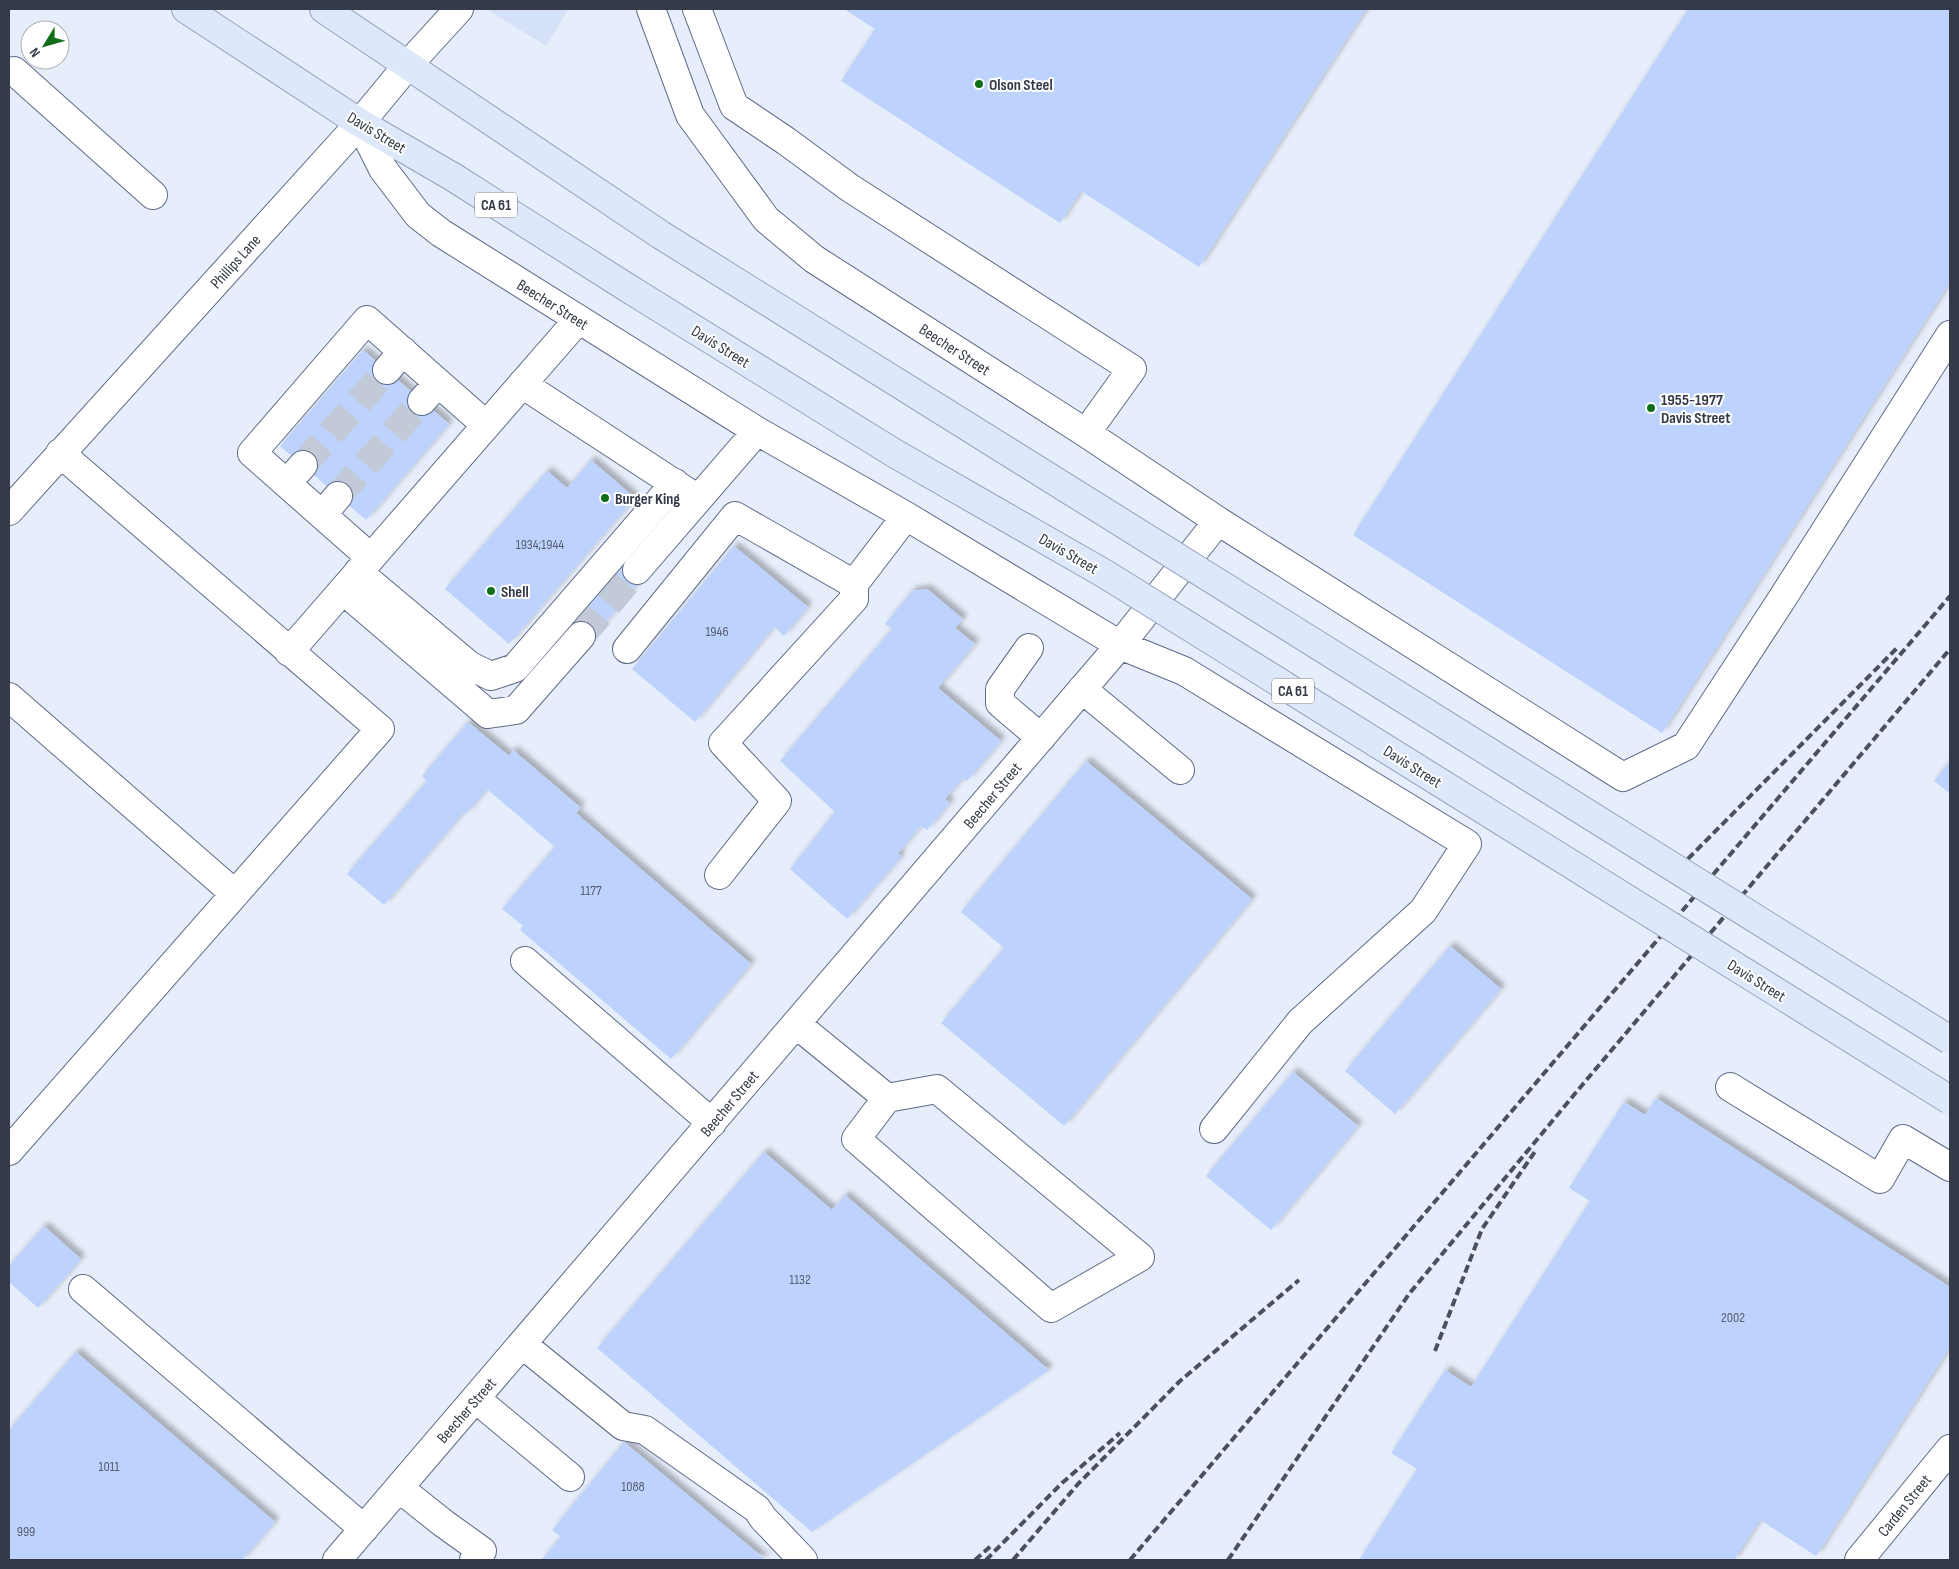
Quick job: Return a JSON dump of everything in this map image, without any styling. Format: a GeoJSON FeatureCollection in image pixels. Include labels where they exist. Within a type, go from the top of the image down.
{"type":"FeatureCollection","features":[{"type":"Feature","properties":{"kind":"main road","name":"Davis Street"},"geometry":{"type":"LineString","coordinates":[[186,9],[360,123],[453,177],[894,453],[1105,574],[1950,1100]]}},
{"type":"Feature","properties":{"kind":"main road"},"geometry":{"type":"LineString","coordinates":[[324,9],[661,235],[1950,1040]]}},
{"type":"Feature","properties":{"kind":"street","name":"Phillips Lane"},"geometry":{"type":"LineString","coordinates":[[9,511],[360,123],[459,9]]}},
{"type":"Feature","properties":{"kind":"street","name":"Beecher Street"},"geometry":{"type":"LineString","coordinates":[[337,1560],[1120,645],[1218,521],[1086,433],[814,259],[766,219],[690,115],[651,9]]}},
{"type":"Feature","properties":{"kind":"street"},"geometry":{"type":"LineString","coordinates":[[697,9],[734,106],[850,188],[1132,369],[1086,433]]}},
{"type":"Feature","properties":{"kind":"street"},"geometry":{"type":"LineString","coordinates":[[14,71],[153,195]]}},
{"type":"Feature","properties":{"kind":"street","name":"Beecher Street"},"geometry":{"type":"LineString","coordinates":[[360,123],[383,169],[418,215],[441,233],[757,431],[906,516],[1120,645]]}},
{"type":"Feature","properties":{"kind":"street"},"geometry":{"type":"LineString","coordinates":[[486,425],[430,392],[395,361],[368,320],[252,452],[295,474],[330,506],[357,573],[488,714],[516,710],[581,636]]}},
{"type":"Feature","properties":{"kind":"street"},"geometry":{"type":"LineString","coordinates":[[289,652],[578,320]]}},
{"type":"Feature","properties":{"kind":"street"},"geometry":{"type":"LineString","coordinates":[[1218,521],[1623,777],[1686,746],[1950,335]]}},
{"type":"Feature","properties":{"kind":"street"},"geometry":{"type":"LineString","coordinates":[[522,384],[698,499]]}},
{"type":"Feature","properties":{"kind":"street"},"geometry":{"type":"LineString","coordinates":[[637,570],[757,431]]}},
{"type":"Feature","properties":{"kind":"street"},"geometry":{"type":"LineString","coordinates":[[9,1151],[380,729],[60,453]]}},
{"type":"Feature","properties":{"kind":"street"},"geometry":{"type":"LineString","coordinates":[[357,573],[470,666],[491,676],[516,668],[675,483]]}},
{"type":"Feature","properties":{"kind":"street"},"geometry":{"type":"LineString","coordinates":[[627,648],[735,516],[854,584]]}},
{"type":"Feature","properties":{"kind":"street"},"geometry":{"type":"LineString","coordinates":[[719,875],[776,801],[723,743],[854,599],[854,584],[906,516]]}},
{"type":"Feature","properties":{"kind":"street"},"geometry":{"type":"LineString","coordinates":[[1120,645],[1184,671],[1467,844],[1423,911],[1300,1022],[1214,1129]]}},
{"type":"Feature","properties":{"kind":"street"},"geometry":{"type":"LineString","coordinates":[[1029,648],[1000,689],[1000,703],[1040,738]]}},
{"type":"Feature","properties":{"kind":"street"},"geometry":{"type":"LineString","coordinates":[[1082,689],[1180,770]]}},
{"type":"Feature","properties":{"kind":"street"},"geometry":{"type":"LineString","coordinates":[[9,697],[234,894]]}},
{"type":"Feature","properties":{"kind":"street"},"geometry":{"type":"LineString","coordinates":[[525,961],[712,1123]]}},
{"type":"Feature","properties":{"kind":"street"},"geometry":{"type":"LineString","coordinates":[[796,1024],[886,1098],[937,1089],[1140,1257],[1051,1308],[856,1139],[886,1098]]}},
{"type":"Feature","properties":{"kind":"street"},"geometry":{"type":"LineString","coordinates":[[1730,1087],[1880,1179],[1903,1139],[1950,1167]]}},
{"type":"Feature","properties":{"kind":"street"},"geometry":{"type":"LineString","coordinates":[[83,1289],[364,1529]]}},
{"type":"Feature","properties":{"kind":"street"},"geometry":{"type":"LineString","coordinates":[[522,1344],[623,1426],[645,1430],[757,1508],[763,1518],[803,1560]]}},
{"type":"Feature","properties":{"kind":"street"},"geometry":{"type":"LineString","coordinates":[[476,1398],[570,1477]]}},
{"type":"Feature","properties":{"kind":"street","name":"Carden Street"},"geometry":{"type":"LineString","coordinates":[[1859,1560],[1950,1449]]}},
{"type":"Feature","properties":{"kind":"street"},"geometry":{"type":"LineString","coordinates":[[399,1488],[482,1551],[474,1560]]}},
{"type":"Feature","properties":{"kind":"shaded area"},"geometry":{"type":"Polygon","coordinates":[[[486,9],[569,9],[546,46],[486,9]]]}},
{"type":"Feature","properties":{"kind":"building"},"geometry":{"type":"Polygon","coordinates":[[[844,9],[1366,9],[1199,267],[1081,191],[1060,223],[841,81],[875,29],[844,9]]]}},
{"type":"Feature","properties":{"kind":"building","name":"1955-1977 Davis Street"},"geometry":{"type":"Polygon","coordinates":[[[1688,9],[1950,9],[1950,282],[1662,733],[1353,535],[1688,9]]]}},
{"type":"Feature","properties":{"kind":"building"},"geometry":{"type":"Polygon","coordinates":[[[363,350],[449,424],[366,520],[280,446],[363,350]]]}},
{"type":"Feature","properties":{"kind":"building"},"geometry":{"type":"Polygon","coordinates":[[[591,460],[635,498],[509,644],[445,589],[547,471],[567,488],[591,460]]]}},
{"type":"Feature","properties":{"kind":"building"},"geometry":{"type":"Polygon","coordinates":[[[734,546],[808,607],[784,636],[774,627],[695,722],[632,669],[734,546]]]}},
{"type":"Feature","properties":{"kind":"building"},"geometry":{"type":"Polygon","coordinates":[[[620,556],[644,576],[589,642],[565,623],[620,556]]]}},
{"type":"Feature","properties":{"kind":"building"},"geometry":{"type":"Polygon","coordinates":[[[927,589],[963,619],[955,628],[975,644],[938,688],[1001,741],[967,781],[963,778],[945,799],[950,803],[927,830],[921,826],[898,853],[901,857],[847,919],[790,869],[835,812],[780,761],[892,629],[885,624],[912,591],[927,589]]]}},
{"type":"Feature","properties":{"kind":"building"},"geometry":{"type":"Polygon","coordinates":[[[468,722],[509,756],[513,750],[581,808],[576,813],[751,964],[671,1059],[520,930],[523,926],[502,909],[555,847],[487,789],[466,814],[464,812],[384,905],[347,874],[427,781],[422,776],[468,722]]]}},
{"type":"Feature","properties":{"kind":"building"},"geometry":{"type":"Polygon","coordinates":[[[1086,761],[1252,899],[1064,1126],[941,1023],[1004,948],[961,912],[1086,761]]]}},
{"type":"Feature","properties":{"kind":"building"},"geometry":{"type":"Polygon","coordinates":[[[1950,761],[1950,794],[1934,781],[1950,761]]]}},
{"type":"Feature","properties":{"kind":"building"},"geometry":{"type":"Polygon","coordinates":[[[1450,946],[1501,989],[1395,1114],[1345,1071],[1450,946]]]}},
{"type":"Feature","properties":{"kind":"building"},"geometry":{"type":"Polygon","coordinates":[[[1293,1072],[1358,1126],[1271,1230],[1206,1176],[1293,1072]]]}},
{"type":"Feature","properties":{"kind":"building"},"geometry":{"type":"Polygon","coordinates":[[[1656,1098],[1950,1287],[1950,1347],[1816,1556],[1760,1520],[1734,1560],[1359,1560],[1417,1469],[1391,1453],[1445,1370],[1471,1387],[1590,1201],[1569,1188],[1624,1102],[1645,1115],[1656,1098]]]}},
{"type":"Feature","properties":{"kind":"building"},"geometry":{"type":"Polygon","coordinates":[[[764,1152],[832,1210],[845,1195],[1049,1370],[812,1532],[597,1348],[764,1152]]]}},
{"type":"Feature","properties":{"kind":"building"},"geometry":{"type":"Polygon","coordinates":[[[44,1226],[81,1259],[38,1308],[9,1282],[9,1266],[44,1226]]]}},
{"type":"Feature","properties":{"kind":"building"},"geometry":{"type":"Polygon","coordinates":[[[76,1352],[275,1522],[242,1560],[9,1560],[9,1430],[76,1352]]]}},
{"type":"Feature","properties":{"kind":"building"},"geometry":{"type":"Polygon","coordinates":[[[624,1442],[766,1560],[541,1560],[561,1537],[552,1530],[624,1442]]]}},
{"type":"Feature","properties":{"kind":"tunnel"},"geometry":{"type":"LineString","coordinates":[[303,465],[387,370]]}},
{"type":"Feature","properties":{"kind":"tunnel"},"geometry":{"type":"LineString","coordinates":[[338,496],[422,401]]}},
{"type":"Feature","properties":{"kind":"tunnel"},"geometry":{"type":"LineString","coordinates":[[581,636],[637,570]]}},
{"type":"Feature","properties":{"kind":"railway"},"geometry":{"type":"LineString","coordinates":[[1130,1560],[1950,596]]}},
{"type":"Feature","properties":{"kind":"railway"},"geometry":{"type":"LineString","coordinates":[[1671,876],[1899,646]]}},
{"type":"Feature","properties":{"kind":"railway"},"geometry":{"type":"LineString","coordinates":[[1228,1560],[1409,1294],[1578,1090],[1950,649]]}},
{"type":"Feature","properties":{"kind":"railway"},"geometry":{"type":"LineString","coordinates":[[1435,1351],[1482,1229],[1536,1150]]}},
{"type":"Feature","properties":{"kind":"railway"},"geometry":{"type":"LineString","coordinates":[[1013,1560],[1078,1484],[1180,1381],[1299,1280]]}},
{"type":"Feature","properties":{"kind":"railway"},"geometry":{"type":"LineString","coordinates":[[986,1560],[1062,1483],[1120,1433]]}},
{"type":"Feature","properties":{"kind":"railway"},"geometry":{"type":"LineString","coordinates":[[975,1560],[991,1546]]}},
{"type":"Feature","properties":{"kind":"place","name":"Olson Steel"},"geometry":{"type":"Point","coordinates":[979,84]}},
{"type":"Feature","properties":{"kind":"place","name":"1955-1977 Davis Street"},"geometry":{"type":"Point","coordinates":[1651,408]}},
{"type":"Feature","properties":{"kind":"place","name":"Burger King"},"geometry":{"type":"Point","coordinates":[605,498]}},
{"type":"Feature","properties":{"kind":"place","name":"Shell"},"geometry":{"type":"Point","coordinates":[491,591]}}]}
